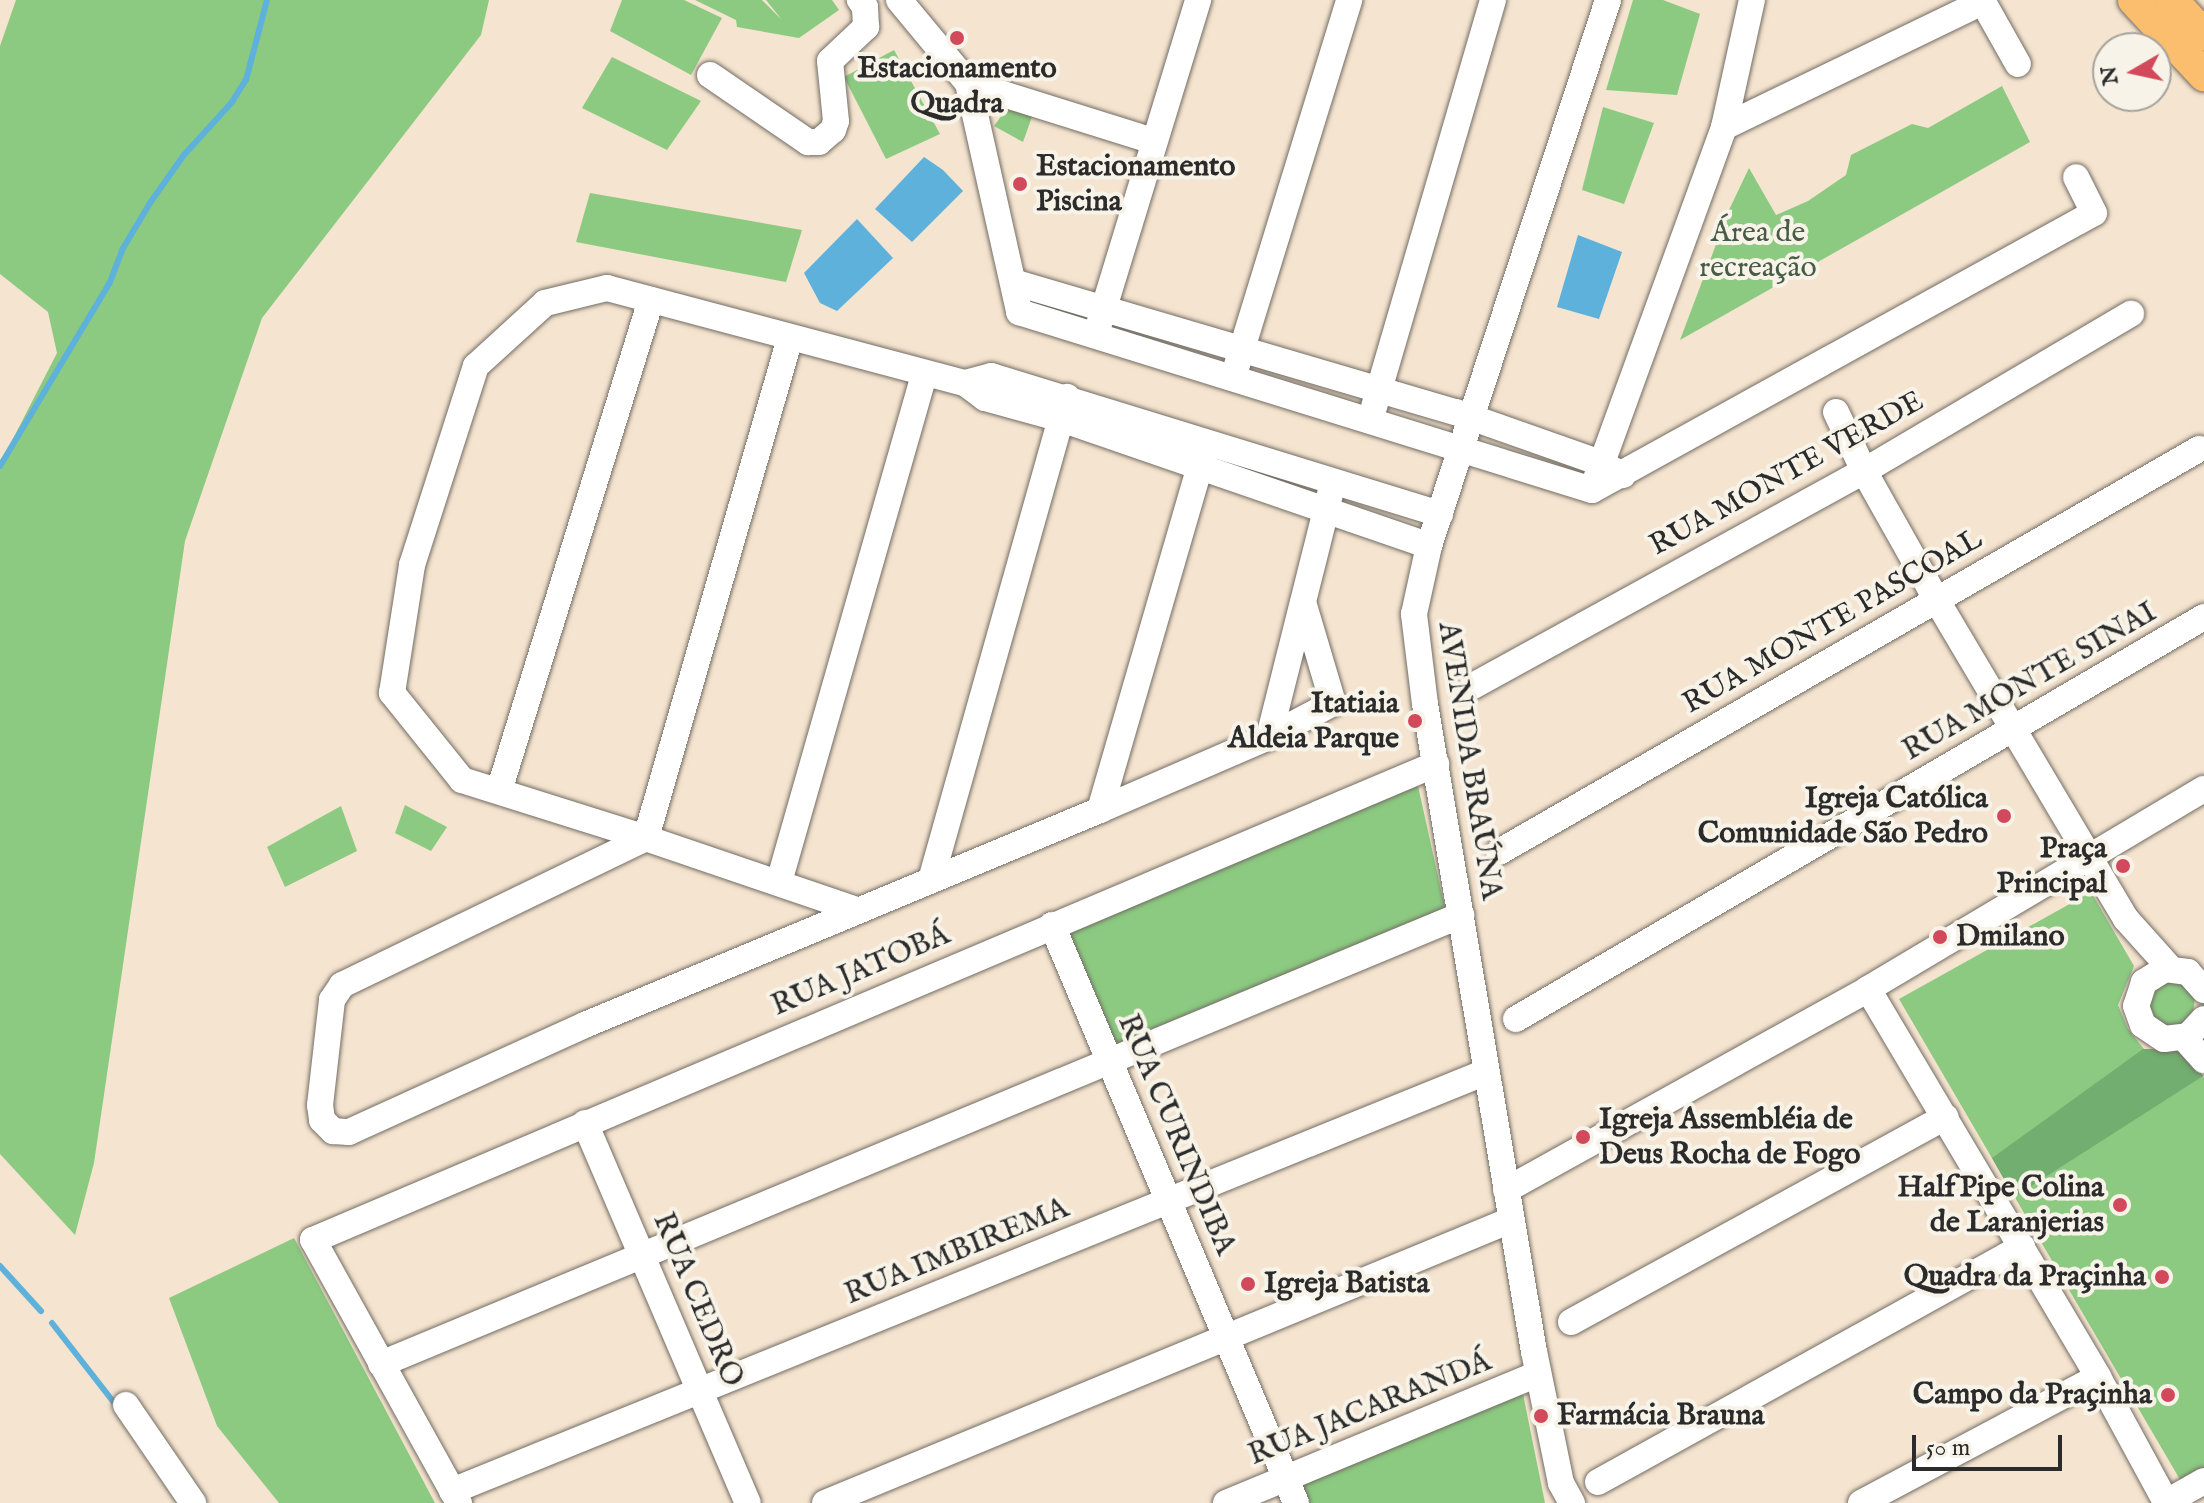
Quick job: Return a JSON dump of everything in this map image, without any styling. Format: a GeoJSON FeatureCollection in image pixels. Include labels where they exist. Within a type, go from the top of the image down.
{"type":"FeatureCollection","features":[{"type":"Feature","properties":{"kind":"main road"},"geometry":{"type":"LineString","coordinates":[[2111,0],[2189,39]]}},
{"type":"Feature","properties":{"kind":"main road"},"geometry":{"type":"LineString","coordinates":[[2134,0],[2189,39]]}},
{"type":"Feature","properties":{"kind":"main road"},"geometry":{"type":"LineString","coordinates":[[2172,0],[2204,75]]}},
{"type":"Feature","properties":{"kind":"street"},"geometry":{"type":"LineString","coordinates":[[710,75],[808,142],[819,142],[833,130],[836,121],[830,61],[866,27],[865,7],[860,0]]}},
{"type":"Feature","properties":{"kind":"street"},"geometry":{"type":"LineString","coordinates":[[899,0],[968,83],[1019,312],[1592,490],[1612,469],[2094,213],[2076,177]]}},
{"type":"Feature","properties":{"kind":"street"},"geometry":{"type":"LineString","coordinates":[[1233,380],[1349,0]]}},
{"type":"Feature","properties":{"kind":"street"},"geometry":{"type":"LineString","coordinates":[[1369,422],[1493,0]]}},
{"type":"Feature","properties":{"kind":"street","name":"AVENIDA BRAÚNA"},"geometry":{"type":"LineString","coordinates":[[1572,1503],[1561,1483],[1538,1374],[1486,1072],[1414,614],[1429,546],[1608,0]]}},
{"type":"Feature","properties":{"kind":"street"},"geometry":{"type":"LineString","coordinates":[[1612,469],[1724,127],[1752,0]]}},
{"type":"Feature","properties":{"kind":"street"},"geometry":{"type":"LineString","coordinates":[[1096,336],[1191,2]]}},
{"type":"Feature","properties":{"kind":"street"},"geometry":{"type":"LineString","coordinates":[[1724,127],[1983,2],[2018,64]]}},
{"type":"Feature","properties":{"kind":"street"},"geometry":{"type":"LineString","coordinates":[[968,83],[1153,141]]}},
{"type":"Feature","properties":{"kind":"street"},"geometry":{"type":"LineString","coordinates":[[1013,282],[1472,418],[1612,469]]}},
{"type":"Feature","properties":{"kind":"street"},"geometry":{"type":"LineString","coordinates":[[857,910],[646,838],[462,780],[392,693],[412,565],[476,366],[545,303],[607,288],[924,375],[965,383],[991,376],[1064,408],[1204,455],[1325,511],[1429,546]]}},
{"type":"Feature","properties":{"kind":"street"},"geometry":{"type":"LineString","coordinates":[[499,791],[651,300]]}},
{"type":"Feature","properties":{"kind":"street","name":"RUA MONTE VERDE"},"geometry":{"type":"LineString","coordinates":[[1473,686],[1864,471],[2131,314]]}},
{"type":"Feature","properties":{"kind":"street"},"geometry":{"type":"LineString","coordinates":[[790,338],[646,838],[342,985],[332,1000],[320,1105],[327,1127],[349,1132],[587,1024],[1269,737],[1333,703],[1303,602]]}},
{"type":"Feature","properties":{"kind":"street"},"geometry":{"type":"LineString","coordinates":[[779,882],[924,375]]}},
{"type":"Feature","properties":{"kind":"street"},"geometry":{"type":"LineString","coordinates":[[931,880],[1064,408]]}},
{"type":"Feature","properties":{"kind":"street"},"geometry":{"type":"LineString","coordinates":[[1836,412],[1864,471],[1936,599],[2126,919],[2183,977],[2136,1001],[2143,1025],[2164,1039],[2198,1027],[2204,1060]]}},
{"type":"Feature","properties":{"kind":"street","name":"RUA MONTE PASCOAL"},"geometry":{"type":"LineString","coordinates":[[1499,852],[2199,449]]}},
{"type":"Feature","properties":{"kind":"street"},"geometry":{"type":"LineString","coordinates":[[1204,455],[1333,482],[1440,514]]}},
{"type":"Feature","properties":{"kind":"street"},"geometry":{"type":"LineString","coordinates":[[1100,810],[1204,455]]}},
{"type":"Feature","properties":{"kind":"street"},"geometry":{"type":"LineString","coordinates":[[1269,737],[1333,482]]}},
{"type":"Feature","properties":{"kind":"street","name":"RUA MONTE SINAI"},"geometry":{"type":"LineString","coordinates":[[1516,1019],[2204,617]]}},
{"type":"Feature","properties":{"kind":"street","name":"RUA JATOBÁ"},"geometry":{"type":"LineString","coordinates":[[381,1364],[313,1240],[1436,764]]}},
{"type":"Feature","properties":{"kind":"street"},"geometry":{"type":"LineString","coordinates":[[1506,1190],[1868,989],[2204,789]]}},
{"type":"Feature","properties":{"kind":"street"},"geometry":{"type":"LineString","coordinates":[[455,1497],[381,1364],[1461,915]]}},
{"type":"Feature","properties":{"kind":"street","name":"RUA CURINDIBA"},"geometry":{"type":"LineString","coordinates":[[1052,925],[1296,1503]]}},
{"type":"Feature","properties":{"kind":"street"},"geometry":{"type":"LineString","coordinates":[[1868,989],[2098,1377],[2166,1502],[2204,1481]]}},
{"type":"Feature","properties":{"kind":"street","name":"RUA IMBIREMA"},"geometry":{"type":"LineString","coordinates":[[455,1497],[701,1390],[1486,1072]]}},
{"type":"Feature","properties":{"kind":"street"},"geometry":{"type":"LineString","coordinates":[[1571,1322],[1946,1117]]}},
{"type":"Feature","properties":{"kind":"street","name":"RUA CEDRO"},"geometry":{"type":"LineString","coordinates":[[585,1123],[748,1503]]}},
{"type":"Feature","properties":{"kind":"street"},"geometry":{"type":"LineString","coordinates":[[825,1503],[1511,1220]]}},
{"type":"Feature","properties":{"kind":"street"},"geometry":{"type":"LineString","coordinates":[[1598,1482],[2022,1247]]}},
{"type":"Feature","properties":{"kind":"street","name":"RUA JACARANDÁ"},"geometry":{"type":"LineString","coordinates":[[1226,1503],[1538,1374]]}},
{"type":"Feature","properties":{"kind":"street"},"geometry":{"type":"LineString","coordinates":[[1861,1503],[2098,1377]]}},
{"type":"Feature","properties":{"kind":"street"},"geometry":{"type":"LineString","coordinates":[[126,1405],[193,1503]]}},
{"type":"Feature","properties":{"kind":"green space"},"geometry":{"type":"Polygon","coordinates":[[[16,0],[489,0],[481,35],[262,318],[185,541],[94,1163],[75,1235],[0,1154],[0,464],[57,353],[48,312],[0,274],[0,46],[16,0]]]}},
{"type":"Feature","properties":{"kind":"green space"},"geometry":{"type":"Polygon","coordinates":[[[622,0],[684,0],[722,18],[691,75],[610,31],[622,0]]]}},
{"type":"Feature","properties":{"kind":"green space"},"geometry":{"type":"Polygon","coordinates":[[[695,0],[762,0],[782,20],[766,0],[832,0],[839,10],[799,38],[737,27],[736,20],[695,0]]]}},
{"type":"Feature","properties":{"kind":"green space"},"geometry":{"type":"Polygon","coordinates":[[[1633,0],[1663,0],[1700,14],[1677,95],[1606,90],[1633,0]]]}},
{"type":"Feature","properties":{"kind":"green space"},"geometry":{"type":"Polygon","coordinates":[[[894,50],[940,134],[886,159],[844,77],[894,50]]]}},
{"type":"Feature","properties":{"kind":"green space"},"geometry":{"type":"Polygon","coordinates":[[[612,57],[701,101],[667,150],[582,108],[612,57]]]}},
{"type":"Feature","properties":{"kind":"green space","name":"Área de recreação"},"geometry":{"type":"Polygon","coordinates":[[[2002,86],[2030,142],[1680,340],[1729,210],[1749,168],[1776,215],[1808,201],[1846,175],[1851,155],[1912,124],[1928,128],[2002,86]]]}},
{"type":"Feature","properties":{"kind":"green space"},"geometry":{"type":"Polygon","coordinates":[[[1603,107],[1654,123],[1624,204],[1582,190],[1603,107]]]}},
{"type":"Feature","properties":{"kind":"green space"},"geometry":{"type":"Polygon","coordinates":[[[1007,108],[1033,114],[1023,142],[994,126],[1007,108]]]}},
{"type":"Feature","properties":{"kind":"green space"},"geometry":{"type":"Polygon","coordinates":[[[590,193],[802,230],[786,282],[576,242],[590,193]]]}},
{"type":"Feature","properties":{"kind":"green space"},"geometry":{"type":"Polygon","coordinates":[[[1418,786],[1445,908],[1116,1044],[1067,931],[1418,786]]]}},
{"type":"Feature","properties":{"kind":"green space"},"geometry":{"type":"Polygon","coordinates":[[[405,805],[447,827],[431,851],[395,833],[405,805]]]}},
{"type":"Feature","properties":{"kind":"green space"},"geometry":{"type":"Polygon","coordinates":[[[341,806],[357,851],[285,887],[267,847],[341,806]]]}},
{"type":"Feature","properties":{"kind":"green space"},"geometry":{"type":"Polygon","coordinates":[[[2091,892],[2134,966],[2118,1005],[2128,1029],[2144,1049],[2188,1050],[2204,1078],[2204,1470],[2182,1483],[1899,999],[2091,892]]]}},
{"type":"Feature","properties":{"kind":"green space"},"geometry":{"type":"Polygon","coordinates":[[[2178,978],[2195,997],[2193,1015],[2181,1028],[2154,1025],[2144,995],[2148,988],[2178,978]]]}},
{"type":"Feature","properties":{"kind":"green space"},"geometry":{"type":"Polygon","coordinates":[[[2143,1049],[2188,1050],[2203,1076],[2014,1197],[1992,1158],[2143,1049]]]}},
{"type":"Feature","properties":{"kind":"green space"},"geometry":{"type":"Polygon","coordinates":[[[294,1238],[435,1503],[279,1503],[217,1426],[169,1298],[294,1238]]]}},
{"type":"Feature","properties":{"kind":"green space"},"geometry":{"type":"Polygon","coordinates":[[[1523,1394],[1545,1503],[1308,1503],[1300,1485],[1523,1394]]]}},
{"type":"Feature","properties":{"kind":"water"},"geometry":{"type":"Polygon","coordinates":[[[924,157],[943,170],[963,191],[912,242],[875,209],[924,157]]]}},
{"type":"Feature","properties":{"kind":"water"},"geometry":{"type":"Polygon","coordinates":[[[857,219],[893,258],[837,311],[820,303],[804,273],[857,219]]]}},
{"type":"Feature","properties":{"kind":"water"},"geometry":{"type":"Polygon","coordinates":[[[1578,235],[1622,252],[1599,319],[1557,307],[1578,235]]]}},
{"type":"Feature","properties":{"kind":"waterway"},"geometry":{"type":"LineString","coordinates":[[0,466],[110,282],[122,250],[150,203],[184,155],[232,102],[246,80],[267,0]]}},
{"type":"Feature","properties":{"kind":"waterway"},"geometry":{"type":"LineString","coordinates":[[0,1266],[41,1311]]}},
{"type":"Feature","properties":{"kind":"waterway"},"geometry":{"type":"LineString","coordinates":[[52,1323],[115,1404]]}},
{"type":"Feature","properties":{"kind":"place","name":"Estacionamento Quadra"},"geometry":{"type":"Point","coordinates":[957,38]}},
{"type":"Feature","properties":{"kind":"place","name":"Estacionamento Piscina"},"geometry":{"type":"Point","coordinates":[1020,184]}},
{"type":"Feature","properties":{"kind":"place","name":"Itatiaia Aldeia Parque"},"geometry":{"type":"Point","coordinates":[1415,721]}},
{"type":"Feature","properties":{"kind":"place","name":"Igreja Católica Comunidade São Pedro"},"geometry":{"type":"Point","coordinates":[2004,816]}},
{"type":"Feature","properties":{"kind":"place","name":"Praça Principal"},"geometry":{"type":"Point","coordinates":[2123,866]}},
{"type":"Feature","properties":{"kind":"place","name":"Dmilano"},"geometry":{"type":"Point","coordinates":[1940,937]}},
{"type":"Feature","properties":{"kind":"place","name":"Igreja Assembléia de Deus Rocha de Fogo"},"geometry":{"type":"Point","coordinates":[1583,1137]}},
{"type":"Feature","properties":{"kind":"place","name":"HalfPipe Colina de Laranjerias"},"geometry":{"type":"Point","coordinates":[2120,1205]}},
{"type":"Feature","properties":{"kind":"place","name":"Quadra da Praçinha"},"geometry":{"type":"Point","coordinates":[2162,1277]}},
{"type":"Feature","properties":{"kind":"place","name":"Igreja Batista"},"geometry":{"type":"Point","coordinates":[1248,1284]}},
{"type":"Feature","properties":{"kind":"place","name":"Campo da Praçinha"},"geometry":{"type":"Point","coordinates":[2168,1395]}},
{"type":"Feature","properties":{"kind":"place","name":"Farmácia Brauna"},"geometry":{"type":"Point","coordinates":[1541,1416]}}]}
